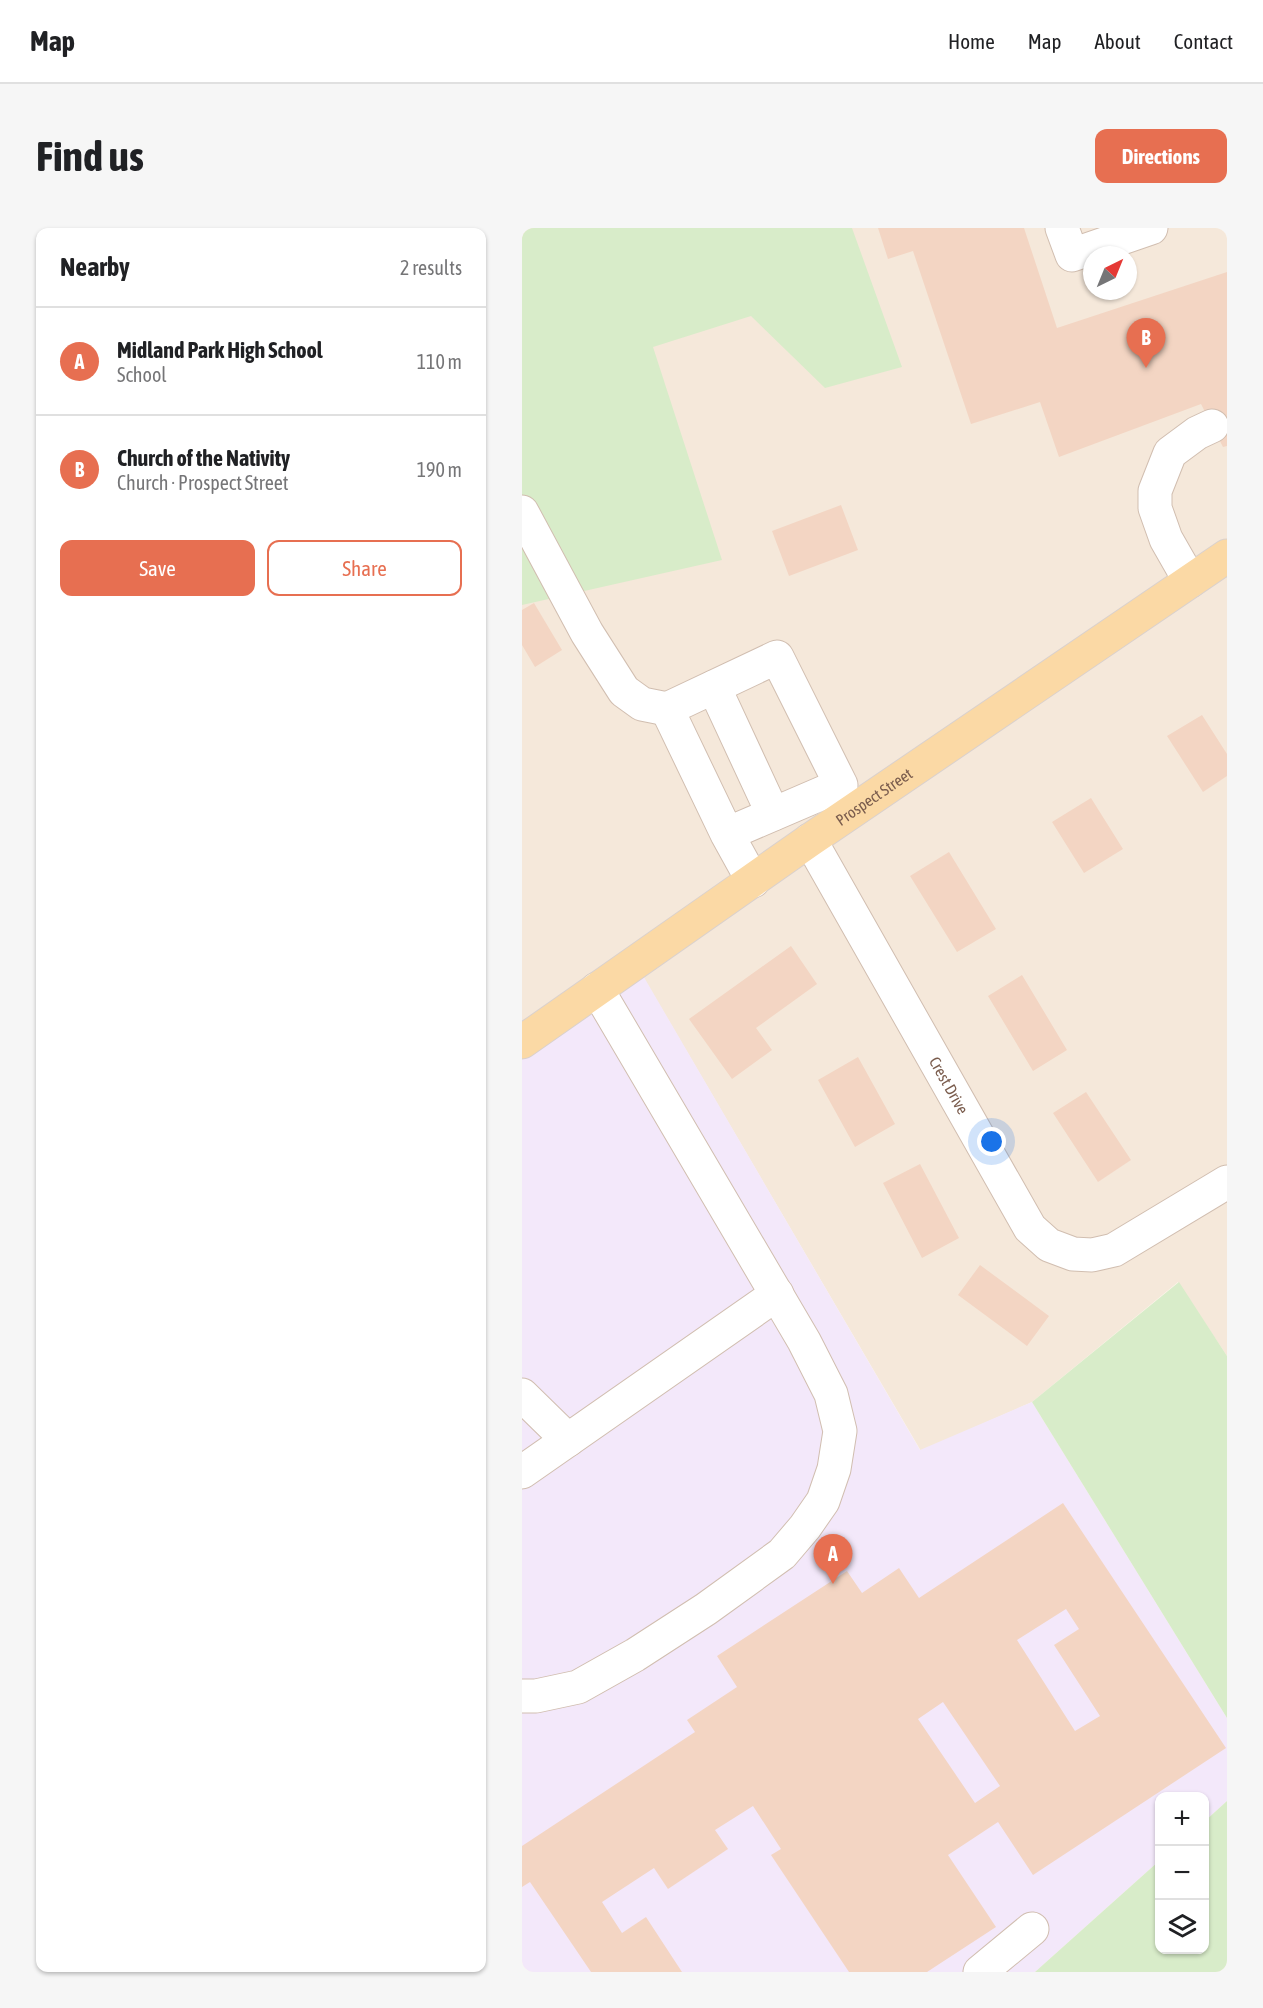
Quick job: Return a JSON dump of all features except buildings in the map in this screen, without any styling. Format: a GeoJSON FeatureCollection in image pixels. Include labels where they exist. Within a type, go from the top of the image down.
{"type":"FeatureCollection","features":[{"type":"Feature","properties":{"kind":"main road","name":"Prospect Street"},"geometry":{"type":"LineString","coordinates":[[522,1042],[810,840],[848,797],[1227,556]]}},
{"type":"Feature","properties":{"kind":"street"},"geometry":{"type":"LineString","coordinates":[[1062,228],[1072,255],[1151,228]]}},
{"type":"Feature","properties":{"kind":"street"},"geometry":{"type":"LineString","coordinates":[[1190,581],[1166,539],[1155,508],[1155,490],[1170,453],[1197,433],[1212,426]]}},
{"type":"Feature","properties":{"kind":"street"},"geometry":{"type":"LineString","coordinates":[[522,512],[587,633],[624,691],[642,704],[667,709],[777,657],[848,797],[773,814],[727,834]]}},
{"type":"Feature","properties":{"kind":"street"},"geometry":{"type":"LineString","coordinates":[[714,687],[773,814]]}},
{"type":"Feature","properties":{"kind":"street"},"geometry":{"type":"LineString","coordinates":[[667,709],[727,834],[753,880]]}},
{"type":"Feature","properties":{"kind":"street","name":"Crest Drive"},"geometry":{"type":"LineString","coordinates":[[810,840],[1030,1228],[1049,1245],[1073,1254],[1092,1255],[1114,1250],[1227,1182]]}},
{"type":"Feature","properties":{"kind":"street"},"geometry":{"type":"LineString","coordinates":[[522,1696],[536,1696],[578,1687],[697,1615],[782,1554],[823,1501],[834,1469],[840,1431],[831,1394],[777,1294],[597,989]]}},
{"type":"Feature","properties":{"kind":"street"},"geometry":{"type":"LineString","coordinates":[[522,1472],[777,1294]]}},
{"type":"Feature","properties":{"kind":"street"},"geometry":{"type":"LineString","coordinates":[[522,1395],[568,1440]]}},
{"type":"Feature","properties":{"kind":"street"},"geometry":{"type":"LineString","coordinates":[[980,1972],[1032,1929]]}},
{"type":"Feature","properties":{"kind":"shaded area"},"geometry":{"type":"Polygon","coordinates":[[[522,228],[1227,228],[1227,1356],[1178,1282],[1032,1402],[921,1451],[638,968],[522,1042],[522,228]]]}},
{"type":"Feature","properties":{"kind":"shaded area"},"geometry":{"type":"Polygon","coordinates":[[[638,967],[920,1450],[1032,1402],[1227,1718],[1227,1801],[1209,1817],[1209,1792],[1155,1792],[1155,1865],[1035,1972],[522,1972],[522,1042],[638,967]]]}},
{"type":"Feature","properties":{"kind":"green space"},"geometry":{"type":"Polygon","coordinates":[[[522,228],[852,228],[902,367],[825,388],[751,316],[653,347],[722,560],[522,605],[522,228]]]}},
{"type":"Feature","properties":{"kind":"green space"},"geometry":{"type":"Polygon","coordinates":[[[1179,1282],[1227,1356],[1227,1718],[1032,1402],[1179,1282]]]}},
{"type":"Feature","properties":{"kind":"green space"},"geometry":{"type":"Polygon","coordinates":[[[1227,1801],[1227,1972],[1035,1972],[1155,1865],[1155,1954],[1209,1954],[1209,1817],[1227,1801]]]}},
{"type":"Feature","properties":{"kind":"place","name":"Church of the Nativity"},"geometry":{"type":"Point","coordinates":[1146,368]}},
{"type":"Feature","properties":{"kind":"place","name":"Midland Park High School"},"geometry":{"type":"Point","coordinates":[833,1584]}}]}
